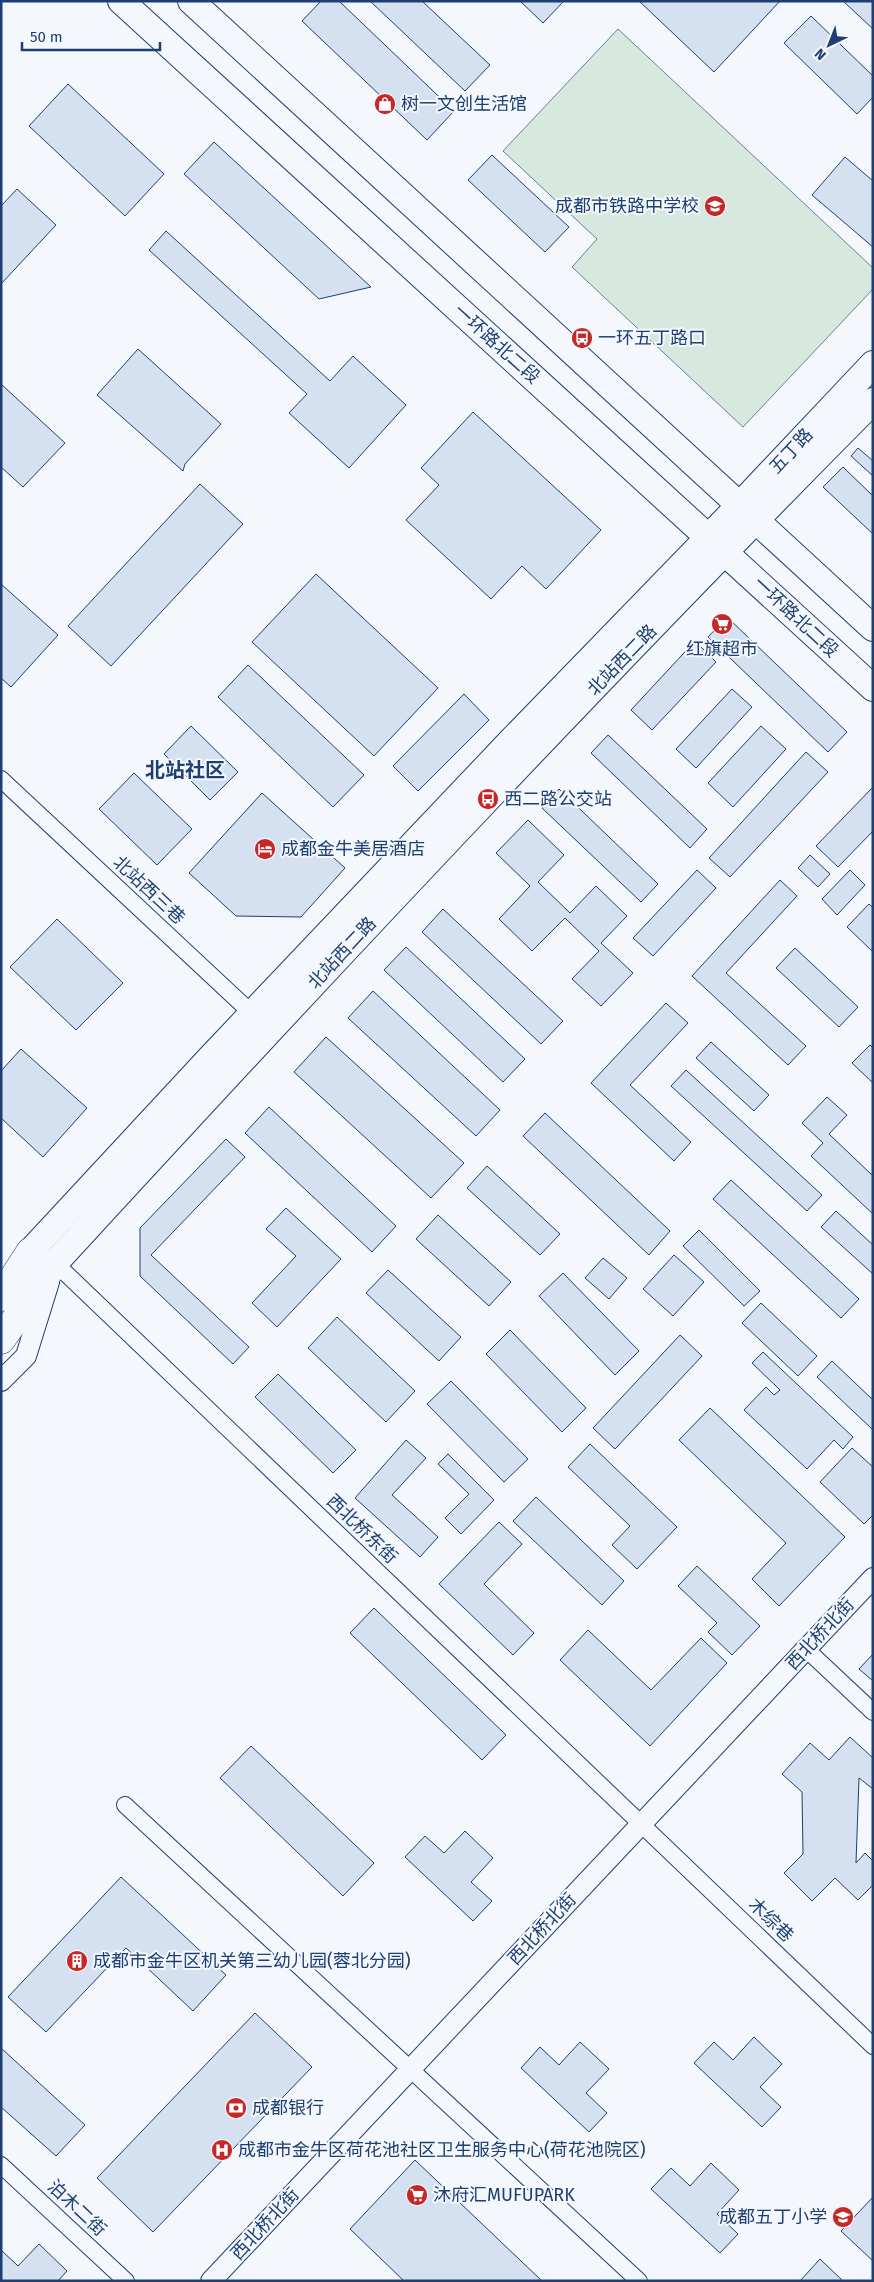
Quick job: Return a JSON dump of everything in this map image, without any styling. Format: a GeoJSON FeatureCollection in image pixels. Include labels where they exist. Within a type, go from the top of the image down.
{"type":"FeatureCollection","features":[{"type":"Feature","properties":{"kind":"highway"},"geometry":{"type":"LineString","coordinates":[[1,1297],[30,1252]]}},
{"type":"Feature","properties":{"kind":"highway"},"geometry":{"type":"LineString","coordinates":[[1,1340],[55,1263]]}},
{"type":"Feature","properties":{"kind":"main road","name":"一环路北二段"},"geometry":{"type":"LineString","coordinates":[[121,1],[873,688]]}},
{"type":"Feature","properties":{"kind":"main road"},"geometry":{"type":"LineString","coordinates":[[191,1],[873,628]]}},
{"type":"Feature","properties":{"kind":"main road","name":"五丁路"},"geometry":{"type":"LineString","coordinates":[[717,545],[747,513],[873,364]]}},
{"type":"Feature","properties":{"kind":"main road","name":"五丁路"},"geometry":{"type":"LineString","coordinates":[[747,513],[873,401]]}},
{"type":"Feature","properties":{"kind":"main road","name":"北站西二路"},"geometry":{"type":"LineString","coordinates":[[30,1252],[261,1022],[717,545]]}},
{"type":"Feature","properties":{"kind":"main road","name":"北站西二路"},"geometry":{"type":"LineString","coordinates":[[55,1263],[261,1022]]}},
{"type":"Feature","properties":{"kind":"street","name":"北站西三巷"},"geometry":{"type":"LineString","coordinates":[[1,779],[261,1022]]}},
{"type":"Feature","properties":{"kind":"street","name":"北站西二路"},"geometry":{"type":"LineString","coordinates":[[1,1282],[30,1252]]}},
{"type":"Feature","properties":{"kind":"street","name":"北站西二路"},"geometry":{"type":"LineString","coordinates":[[1,1381],[26,1356],[55,1263]]}},
{"type":"Feature","properties":{"kind":"street","name":"西北桥东街"},"geometry":{"type":"LineString","coordinates":[[55,1263],[641,1824]]}},
{"type":"Feature","properties":{"kind":"street","name":"西北桥北街"},"geometry":{"type":"LineString","coordinates":[[211,2281],[873,1578]]}},
{"type":"Feature","properties":{"kind":"street"},"geometry":{"type":"LineString","coordinates":[[806,1648],[873,1712]]}},
{"type":"Feature","properties":{"kind":"street"},"geometry":{"type":"LineString","coordinates":[[126,1805],[639,2281]]}},
{"type":"Feature","properties":{"kind":"street","name":"木综巷"},"geometry":{"type":"LineString","coordinates":[[641,1824],[873,2046]]}},
{"type":"Feature","properties":{"kind":"street","name":"泊木二街"},"geometry":{"type":"LineString","coordinates":[[1,2165],[126,2281]]}},
{"type":"Feature","properties":{"kind":"shaded area"},"geometry":{"type":"Polygon","coordinates":[[[618,29],[873,268],[873,289],[743,427],[572,267],[597,239],[503,151],[618,29]]]}},
{"type":"Feature","properties":{"kind":"building"},"geometry":{"type":"Polygon","coordinates":[[[321,1],[339,1],[454,111],[427,140],[302,21],[321,1]]]}},
{"type":"Feature","properties":{"kind":"building"},"geometry":{"type":"Polygon","coordinates":[[[370,1],[422,1],[490,65],[465,91],[370,1]]]}},
{"type":"Feature","properties":{"kind":"building"},"geometry":{"type":"Polygon","coordinates":[[[520,1],[564,1],[543,23],[520,1]]]}},
{"type":"Feature","properties":{"kind":"building"},"geometry":{"type":"Polygon","coordinates":[[[639,1],[780,1],[714,72],[639,1]]]}},
{"type":"Feature","properties":{"kind":"building"},"geometry":{"type":"Polygon","coordinates":[[[843,1],[873,1],[873,29],[843,1]]]}},
{"type":"Feature","properties":{"kind":"building"},"geometry":{"type":"Polygon","coordinates":[[[811,16],[873,76],[873,97],[857,114],[784,43],[811,16]]]}},
{"type":"Feature","properties":{"kind":"building"},"geometry":{"type":"Polygon","coordinates":[[[68,84],[164,174],[125,216],[29,126],[68,84]]]}},
{"type":"Feature","properties":{"kind":"building"},"geometry":{"type":"Polygon","coordinates":[[[214,142],[371,287],[319,299],[184,174],[214,142]]]}},
{"type":"Feature","properties":{"kind":"building"},"geometry":{"type":"Polygon","coordinates":[[[492,155],[569,227],[545,252],[468,180],[492,155]]]}},
{"type":"Feature","properties":{"kind":"building"},"geometry":{"type":"Polygon","coordinates":[[[845,157],[873,181],[873,247],[812,195],[845,157]]]}},
{"type":"Feature","properties":{"kind":"building"},"geometry":{"type":"Polygon","coordinates":[[[17,189],[56,225],[1,284],[1,206],[17,189]]]}},
{"type":"Feature","properties":{"kind":"building"},"geometry":{"type":"Polygon","coordinates":[[[166,231],[330,381],[353,356],[406,405],[349,468],[289,413],[307,394],[149,250],[166,231]]]}},
{"type":"Feature","properties":{"kind":"building"},"geometry":{"type":"Polygon","coordinates":[[[138,349],[221,424],[185,464],[183,471],[97,395],[138,349]]]}},
{"type":"Feature","properties":{"kind":"building"},"geometry":{"type":"Polygon","coordinates":[[[1,384],[65,443],[23,487],[1,467],[1,384]]]}},
{"type":"Feature","properties":{"kind":"building"},"geometry":{"type":"Polygon","coordinates":[[[473,412],[601,530],[546,589],[522,566],[491,599],[406,520],[439,485],[421,468],[473,412]]]}},
{"type":"Feature","properties":{"kind":"building"},"geometry":{"type":"Polygon","coordinates":[[[858,448],[873,461],[873,476],[851,456],[858,448]]]}},
{"type":"Feature","properties":{"kind":"building"},"geometry":{"type":"Polygon","coordinates":[[[843,467],[873,496],[873,534],[823,487],[843,467]]]}},
{"type":"Feature","properties":{"kind":"building"},"geometry":{"type":"Polygon","coordinates":[[[200,484],[243,524],[111,666],[68,626],[200,484]]]}},
{"type":"Feature","properties":{"kind":"building"},"geometry":{"type":"Polygon","coordinates":[[[316,574],[438,688],[374,756],[252,642],[316,574]]]}},
{"type":"Feature","properties":{"kind":"building"},"geometry":{"type":"Polygon","coordinates":[[[1,584],[58,635],[11,687],[1,678],[1,584]]]}},
{"type":"Feature","properties":{"kind":"building"},"geometry":{"type":"Polygon","coordinates":[[[727,617],[847,732],[828,752],[708,637],[727,617]]]}},
{"type":"Feature","properties":{"kind":"building"},"geometry":{"type":"Polygon","coordinates":[[[695,641],[716,662],[652,730],[631,710],[695,641]]]}},
{"type":"Feature","properties":{"kind":"building"},"geometry":{"type":"Polygon","coordinates":[[[248,665],[364,775],[333,807],[218,697],[248,665]]]}},
{"type":"Feature","properties":{"kind":"building"},"geometry":{"type":"Polygon","coordinates":[[[732,689],[752,707],[696,768],[676,749],[732,689]]]}},
{"type":"Feature","properties":{"kind":"building"},"geometry":{"type":"Polygon","coordinates":[[[464,694],[489,720],[418,791],[393,766],[464,694]]]}},
{"type":"Feature","properties":{"kind":"building"},"geometry":{"type":"Polygon","coordinates":[[[191,726],[238,772],[210,800],[164,754],[191,726]]]}},
{"type":"Feature","properties":{"kind":"building"},"geometry":{"type":"Polygon","coordinates":[[[761,726],[786,749],[733,807],[708,783],[761,726]]]}},
{"type":"Feature","properties":{"kind":"building"},"geometry":{"type":"Polygon","coordinates":[[[608,735],[707,829],[690,848],[591,753],[608,735]]]}},
{"type":"Feature","properties":{"kind":"building"},"geometry":{"type":"Polygon","coordinates":[[[806,752],[828,772],[730,877],[709,858],[806,752]]]}},
{"type":"Feature","properties":{"kind":"building"},"geometry":{"type":"Polygon","coordinates":[[[134,773],[192,829],[157,865],[99,809],[134,773]]]}},
{"type":"Feature","properties":{"kind":"building"},"geometry":{"type":"Polygon","coordinates":[[[873,787],[873,831],[838,867],[816,846],[873,787]]]}},
{"type":"Feature","properties":{"kind":"building"},"geometry":{"type":"Polygon","coordinates":[[[559,789],[658,884],[641,902],[542,808],[559,789]]]}},
{"type":"Feature","properties":{"kind":"building"},"geometry":{"type":"Polygon","coordinates":[[[262,793],[345,868],[301,917],[236,916],[189,873],[262,793]]]}},
{"type":"Feature","properties":{"kind":"building"},"geometry":{"type":"Polygon","coordinates":[[[528,820],[564,855],[538,882],[570,913],[596,886],[627,916],[601,943],[633,973],[601,1006],[572,979],[599,951],[565,918],[532,951],[499,919],[530,886],[496,853],[528,820]]]}},
{"type":"Feature","properties":{"kind":"building"},"geometry":{"type":"Polygon","coordinates":[[[810,855],[830,874],[818,887],[798,868],[810,855]]]}},
{"type":"Feature","properties":{"kind":"building"},"geometry":{"type":"Polygon","coordinates":[[[697,870],[716,888],[653,956],[633,938],[697,870]]]}},
{"type":"Feature","properties":{"kind":"building"},"geometry":{"type":"Polygon","coordinates":[[[850,870],[865,885],[837,915],[822,899],[850,870]]]}},
{"type":"Feature","properties":{"kind":"building"},"geometry":{"type":"Polygon","coordinates":[[[780,880],[797,896],[726,973],[806,1046],[788,1065],[692,976],[780,880]]]}},
{"type":"Feature","properties":{"kind":"building"},"geometry":{"type":"Polygon","coordinates":[[[869,904],[873,908],[873,952],[847,927],[869,904]]]}},
{"type":"Feature","properties":{"kind":"building"},"geometry":{"type":"Polygon","coordinates":[[[443,909],[563,1021],[541,1044],[422,932],[443,909]]]}},
{"type":"Feature","properties":{"kind":"building"},"geometry":{"type":"Polygon","coordinates":[[[57,919],[123,983],[76,1030],[10,967],[57,919]]]}},
{"type":"Feature","properties":{"kind":"building"},"geometry":{"type":"Polygon","coordinates":[[[406,947],[525,1059],[503,1082],[384,970],[406,947]]]}},
{"type":"Feature","properties":{"kind":"building"},"geometry":{"type":"Polygon","coordinates":[[[795,948],[858,1007],[839,1027],[776,968],[795,948]]]}},
{"type":"Feature","properties":{"kind":"building"},"geometry":{"type":"Polygon","coordinates":[[[373,991],[500,1110],[476,1136],[348,1018],[373,991]]]}},
{"type":"Feature","properties":{"kind":"building"},"geometry":{"type":"Polygon","coordinates":[[[666,1003],[688,1023],[630,1085],[691,1142],[674,1161],[591,1083],[666,1003]]]}},
{"type":"Feature","properties":{"kind":"building"},"geometry":{"type":"Polygon","coordinates":[[[326,1037],[464,1163],[431,1198],[294,1072],[326,1037]]]}},
{"type":"Feature","properties":{"kind":"building"},"geometry":{"type":"Polygon","coordinates":[[[711,1042],[769,1095],[754,1111],[696,1058],[711,1042]]]}},
{"type":"Feature","properties":{"kind":"building"},"geometry":{"type":"Polygon","coordinates":[[[870,1045],[873,1048],[873,1083],[852,1063],[870,1045]]]}},
{"type":"Feature","properties":{"kind":"building"},"geometry":{"type":"Polygon","coordinates":[[[21,1049],[87,1108],[43,1157],[1,1118],[1,1071],[21,1049]]]}},
{"type":"Feature","properties":{"kind":"building"},"geometry":{"type":"Polygon","coordinates":[[[686,1070],[822,1195],[807,1211],[671,1086],[686,1070]]]}},
{"type":"Feature","properties":{"kind":"building"},"geometry":{"type":"Polygon","coordinates":[[[827,1097],[847,1115],[829,1134],[873,1176],[873,1214],[811,1156],[823,1143],[802,1123],[827,1097]]]}},
{"type":"Feature","properties":{"kind":"building"},"geometry":{"type":"Polygon","coordinates":[[[269,1107],[396,1226],[372,1252],[245,1133],[269,1107]]]}},
{"type":"Feature","properties":{"kind":"building"},"geometry":{"type":"Polygon","coordinates":[[[545,1113],[670,1231],[649,1255],[523,1136],[545,1113]]]}},
{"type":"Feature","properties":{"kind":"building"},"geometry":{"type":"Polygon","coordinates":[[[226,1139],[245,1157],[151,1255],[249,1347],[233,1364],[140,1276],[140,1228],[226,1139]]]}},
{"type":"Feature","properties":{"kind":"building"},"geometry":{"type":"Polygon","coordinates":[[[487,1166],[560,1234],[540,1255],[467,1188],[487,1166]]]}},
{"type":"Feature","properties":{"kind":"building"},"geometry":{"type":"Polygon","coordinates":[[[731,1180],[859,1299],[841,1318],[713,1199],[731,1180]]]}},
{"type":"Feature","properties":{"kind":"building"},"geometry":{"type":"Polygon","coordinates":[[[286,1208],[341,1259],[277,1327],[252,1303],[296,1256],[266,1229],[286,1208]]]}},
{"type":"Feature","properties":{"kind":"building"},"geometry":{"type":"Polygon","coordinates":[[[836,1211],[873,1245],[873,1274],[821,1227],[836,1211]]]}},
{"type":"Feature","properties":{"kind":"building"},"geometry":{"type":"Polygon","coordinates":[[[438,1215],[511,1282],[489,1306],[416,1239],[438,1215]]]}},
{"type":"Feature","properties":{"kind":"building"},"geometry":{"type":"Polygon","coordinates":[[[699,1230],[760,1291],[744,1306],[683,1246],[699,1230]]]}},
{"type":"Feature","properties":{"kind":"building"},"geometry":{"type":"Polygon","coordinates":[[[674,1255],[704,1282],[673,1316],[643,1289],[674,1255]]]}},
{"type":"Feature","properties":{"kind":"building"},"geometry":{"type":"Polygon","coordinates":[[[603,1258],[627,1278],[609,1299],[585,1278],[603,1258]]]}},
{"type":"Feature","properties":{"kind":"building"},"geometry":{"type":"Polygon","coordinates":[[[388,1270],[461,1337],[439,1361],[366,1293],[388,1270]]]}},
{"type":"Feature","properties":{"kind":"building"},"geometry":{"type":"Polygon","coordinates":[[[563,1273],[639,1351],[615,1375],[539,1296],[563,1273]]]}},
{"type":"Feature","properties":{"kind":"building"},"geometry":{"type":"Polygon","coordinates":[[[761,1303],[817,1356],[798,1376],[742,1323],[761,1303]]]}},
{"type":"Feature","properties":{"kind":"building"},"geometry":{"type":"Polygon","coordinates":[[[337,1317],[415,1391],[386,1422],[308,1348],[337,1317]]]}},
{"type":"Feature","properties":{"kind":"building"},"geometry":{"type":"Polygon","coordinates":[[[510,1330],[586,1408],[562,1432],[486,1354],[510,1330]]]}},
{"type":"Feature","properties":{"kind":"building"},"geometry":{"type":"Polygon","coordinates":[[[680,1335],[702,1356],[615,1449],[593,1428],[680,1335]]]}},
{"type":"Feature","properties":{"kind":"building"},"geometry":{"type":"Polygon","coordinates":[[[763,1352],[853,1437],[843,1449],[834,1440],[807,1469],[744,1410],[766,1387],[774,1395],[780,1390],[752,1363],[763,1352]]]}},
{"type":"Feature","properties":{"kind":"building"},"geometry":{"type":"Polygon","coordinates":[[[832,1361],[873,1400],[873,1430],[817,1377],[832,1361]]]}},
{"type":"Feature","properties":{"kind":"building"},"geometry":{"type":"Polygon","coordinates":[[[278,1374],[356,1450],[333,1473],[255,1397],[278,1374]]]}},
{"type":"Feature","properties":{"kind":"building"},"geometry":{"type":"Polygon","coordinates":[[[451,1381],[528,1459],[504,1482],[427,1404],[451,1381]]]}},
{"type":"Feature","properties":{"kind":"building"},"geometry":{"type":"Polygon","coordinates":[[[710,1408],[845,1537],[779,1606],[752,1579],[786,1543],[679,1440],[710,1408]]]}},
{"type":"Feature","properties":{"kind":"building"},"geometry":{"type":"Polygon","coordinates":[[[406,1440],[426,1458],[392,1495],[438,1537],[420,1557],[355,1498],[406,1440]]]}},
{"type":"Feature","properties":{"kind":"building"},"geometry":{"type":"Polygon","coordinates":[[[590,1444],[677,1527],[637,1569],[612,1545],[630,1526],[568,1467],[590,1444]]]}},
{"type":"Feature","properties":{"kind":"building"},"geometry":{"type":"Polygon","coordinates":[[[852,1448],[873,1467],[873,1515],[864,1524],[820,1482],[852,1448]]]}},
{"type":"Feature","properties":{"kind":"building"},"geometry":{"type":"Polygon","coordinates":[[[448,1454],[494,1500],[461,1534],[445,1518],[469,1494],[438,1464],[448,1454]]]}},
{"type":"Feature","properties":{"kind":"building"},"geometry":{"type":"Polygon","coordinates":[[[536,1497],[624,1581],[602,1605],[513,1521],[536,1497]]]}},
{"type":"Feature","properties":{"kind":"building"},"geometry":{"type":"Polygon","coordinates":[[[499,1522],[522,1544],[484,1584],[534,1633],[513,1655],[439,1584],[499,1522]]]}},
{"type":"Feature","properties":{"kind":"building"},"geometry":{"type":"Polygon","coordinates":[[[697,1566],[760,1626],[732,1655],[708,1632],[717,1623],[678,1586],[697,1566]]]}},
{"type":"Feature","properties":{"kind":"building"},"geometry":{"type":"Polygon","coordinates":[[[374,1608],[506,1735],[482,1760],[350,1633],[374,1608]]]}},
{"type":"Feature","properties":{"kind":"building"},"geometry":{"type":"Polygon","coordinates":[[[588,1630],[651,1690],[701,1638],[727,1663],[650,1746],[560,1660],[588,1630]]]}},
{"type":"Feature","properties":{"kind":"building"},"geometry":{"type":"Polygon","coordinates":[[[873,1654],[873,1681],[859,1669],[873,1654]]]}},
{"type":"Feature","properties":{"kind":"building"},"geometry":{"type":"Polygon","coordinates":[[[850,1737],[873,1758],[873,1789],[859,1778],[856,1863],[865,1853],[873,1861],[873,1885],[858,1900],[835,1878],[812,1901],[784,1873],[803,1854],[802,1792],[782,1774],[810,1743],[829,1760],[850,1737]]]}},
{"type":"Feature","properties":{"kind":"building"},"geometry":{"type":"Polygon","coordinates":[[[251,1746],[374,1863],[343,1896],[220,1778],[251,1746]]]}},
{"type":"Feature","properties":{"kind":"building"},"geometry":{"type":"Polygon","coordinates":[[[465,1831],[493,1858],[471,1882],[492,1901],[473,1921],[405,1857],[425,1836],[444,1853],[465,1831]]]}},
{"type":"Feature","properties":{"kind":"building","name":"成都市金牛区机关第三幼儿园(蓉北分园)"},"geometry":{"type":"Polygon","coordinates":[[[121,1877],[226,1975],[193,2011],[126,1948],[46,2032],[8,1997],[121,1877]]]}},
{"type":"Feature","properties":{"kind":"building"},"geometry":{"type":"Polygon","coordinates":[[[255,2013],[312,2067],[153,2232],[97,2178],[255,2013]]]}},
{"type":"Feature","properties":{"kind":"building"},"geometry":{"type":"Polygon","coordinates":[[[754,2037],[782,2064],[760,2087],[781,2107],[762,2127],[694,2063],[714,2042],[733,2060],[754,2037]]]}},
{"type":"Feature","properties":{"kind":"building"},"geometry":{"type":"Polygon","coordinates":[[[580,2042],[609,2069],[586,2093],[607,2113],[589,2132],[521,2068],[540,2047],[559,2065],[580,2042]]]}},
{"type":"Feature","properties":{"kind":"building"},"geometry":{"type":"Polygon","coordinates":[[[1,2048],[85,2125],[56,2156],[1,2107],[1,2048]]]}},
{"type":"Feature","properties":{"kind":"building","name":"沐府汇MUFUPARK"},"geometry":{"type":"Polygon","coordinates":[[[415,2160],[542,2281],[404,2281],[350,2229],[415,2160]]]}},
{"type":"Feature","properties":{"kind":"building"},"geometry":{"type":"Polygon","coordinates":[[[711,2163],[739,2190],[717,2214],[738,2234],[720,2253],[651,2189],[671,2168],[690,2186],[711,2163]]]}},
{"type":"Feature","properties":{"kind":"building"},"geometry":{"type":"Polygon","coordinates":[[[873,2197],[873,2261],[841,2231],[873,2197]]]}},
{"type":"Feature","properties":{"kind":"building"},"geometry":{"type":"Polygon","coordinates":[[[39,2244],[67,2271],[58,2281],[1,2281],[1,2250],[18,2266],[39,2244]]]}},
{"type":"Feature","properties":{"kind":"building"},"geometry":{"type":"Polygon","coordinates":[[[820,2259],[843,2281],[800,2281],[820,2259]]]}},
{"type":"Feature","properties":{"kind":"place","name":"树一文创生活馆"},"geometry":{"type":"Point","coordinates":[385,104]}},
{"type":"Feature","properties":{"kind":"place","name":"成都市铁路中学校"},"geometry":{"type":"Point","coordinates":[715,206]}},
{"type":"Feature","properties":{"kind":"place","name":"一环五丁路口"},"geometry":{"type":"Point","coordinates":[582,338]}},
{"type":"Feature","properties":{"kind":"place","name":"红旗超市"},"geometry":{"type":"Point","coordinates":[722,624]}},
{"type":"Feature","properties":{"kind":"place","name":"西二路公交站"},"geometry":{"type":"Point","coordinates":[488,799]}},
{"type":"Feature","properties":{"kind":"place","name":"成都金牛美居酒店"},"geometry":{"type":"Point","coordinates":[265,849]}},
{"type":"Feature","properties":{"kind":"place","name":"成都市金牛区机关第三幼儿园(蓉北分园)"},"geometry":{"type":"Point","coordinates":[77,1961]}},
{"type":"Feature","properties":{"kind":"place","name":"成都银行"},"geometry":{"type":"Point","coordinates":[236,2108]}},
{"type":"Feature","properties":{"kind":"place","name":"成都市金牛区荷花池社区卫生服务中心(荷花池院区)"},"geometry":{"type":"Point","coordinates":[222,2150]}},
{"type":"Feature","properties":{"kind":"place","name":"沐府汇MUFUPARK"},"geometry":{"type":"Point","coordinates":[417,2195]}},
{"type":"Feature","properties":{"kind":"place","name":"成都五丁小学"},"geometry":{"type":"Point","coordinates":[843,2217]}},
{"type":"Feature","properties":{"kind":"district","name":"北站社区"},"geometry":{"type":"Point","coordinates":[185,770]}}]}
